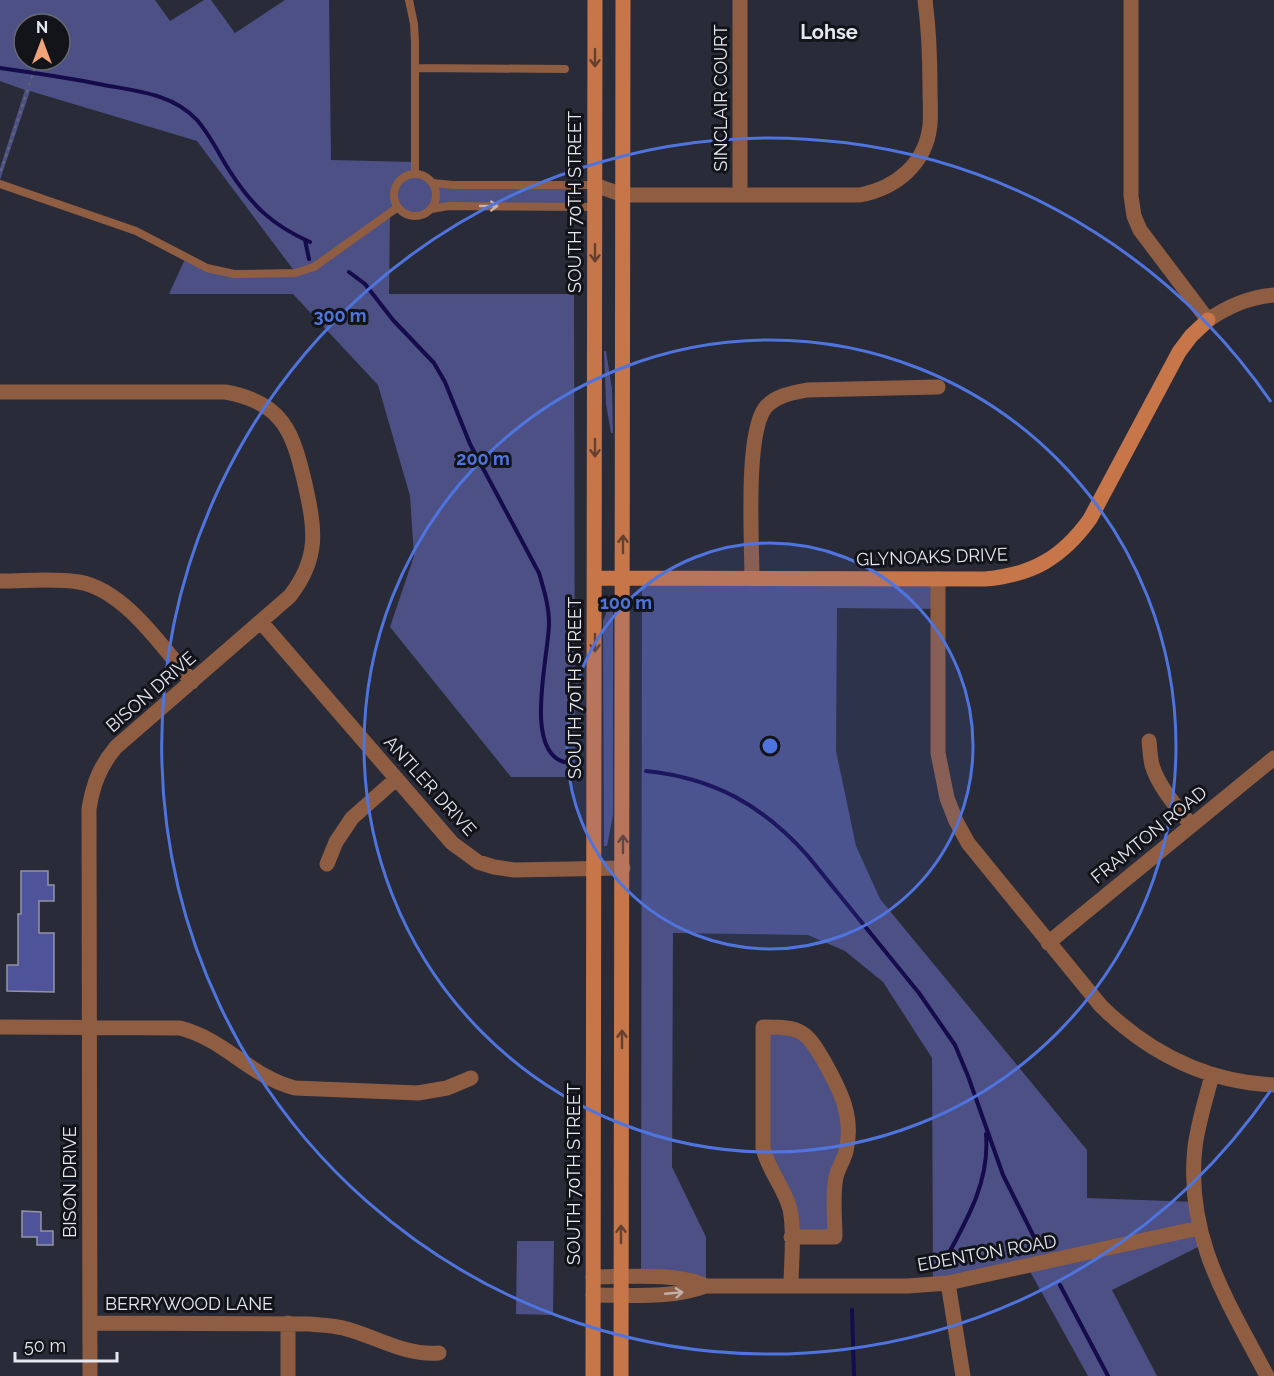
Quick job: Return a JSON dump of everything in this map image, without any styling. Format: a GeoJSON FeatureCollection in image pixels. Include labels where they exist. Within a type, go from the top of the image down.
{"type":"FeatureCollection","features":[{"type":"Feature","properties":{"kind":"main road","name":"SOUTH 70TH STREET"},"geometry":{"type":"LineString","coordinates":[[593,1376],[595,0]]}},
{"type":"Feature","properties":{"kind":"main road"},"geometry":{"type":"LineString","coordinates":[[621,1376],[623,0]]}},
{"type":"Feature","properties":{"kind":"main road","name":"GLYNOAKS DRIVE"},"geometry":{"type":"LineString","coordinates":[[595,578],[985,579],[1013,576],[1033,569],[1065,549],[1090,519],[1179,352],[1191,336],[1208,320]]}},
{"type":"Feature","properties":{"kind":"street","name":"SINCLAIR COURT"},"geometry":{"type":"LineString","coordinates":[[740,0],[741,195]]}},
{"type":"Feature","properties":{"kind":"street"},"geometry":{"type":"LineString","coordinates":[[595,185],[623,195],[860,195],[876,192],[902,178],[921,154],[930,126],[930,39],[925,0]]}},
{"type":"Feature","properties":{"kind":"street"},"geometry":{"type":"LineString","coordinates":[[1131,0],[1131,196],[1134,216],[1146,241],[1208,320]]}},
{"type":"Feature","properties":{"kind":"street"},"geometry":{"type":"LineString","coordinates":[[595,207],[623,195]]}},
{"type":"Feature","properties":{"kind":"street","name":"GLYNOAKS DRIVE"},"geometry":{"type":"LineString","coordinates":[[1208,320],[1243,301],[1274,295]]}},
{"type":"Feature","properties":{"kind":"street"},"geometry":{"type":"LineString","coordinates":[[752,579],[753,456],[756,431],[766,407],[788,393],[807,390],[938,387]]}},
{"type":"Feature","properties":{"kind":"street","name":"BISON DRIVE"},"geometry":{"type":"LineString","coordinates":[[0,392],[225,392],[242,395],[268,408],[290,433],[296,448],[313,521],[312,553],[300,583],[290,596],[116,747],[106,759],[92,789],[89,809],[90,1376]]}},
{"type":"Feature","properties":{"kind":"street"},"geometry":{"type":"LineString","coordinates":[[938,579],[937,735],[940,774],[946,798],[968,843],[1048,943],[1119,1024],[1164,1056],[1212,1075],[1236,1081],[1274,1085]]}},
{"type":"Feature","properties":{"kind":"street"},"geometry":{"type":"LineString","coordinates":[[0,581],[81,582],[100,589],[127,607],[192,682]]}},
{"type":"Feature","properties":{"kind":"street","name":"ANTLER DRIVE"},"geometry":{"type":"LineString","coordinates":[[261,622],[452,843],[478,862],[514,870],[623,868]]}},
{"type":"Feature","properties":{"kind":"street"},"geometry":{"type":"LineString","coordinates":[[1149,741],[1156,774],[1165,792],[1191,825]]}},
{"type":"Feature","properties":{"kind":"street","name":"FRAMTON ROAD"},"geometry":{"type":"LineString","coordinates":[[1048,943],[1274,758]]}},
{"type":"Feature","properties":{"kind":"street"},"geometry":{"type":"LineString","coordinates":[[327,864],[336,842],[352,818],[396,779]]}},
{"type":"Feature","properties":{"kind":"street"},"geometry":{"type":"LineString","coordinates":[[0,1027],[180,1028],[200,1033],[263,1076],[279,1084],[295,1088],[418,1093],[447,1088],[471,1078]]}},
{"type":"Feature","properties":{"kind":"street"},"geometry":{"type":"LineString","coordinates":[[791,1237],[835,1237],[835,1185],[837,1171],[844,1159],[847,1147],[846,1106],[843,1094],[813,1042],[806,1035],[788,1027],[763,1027],[764,1148],[766,1160],[786,1198],[790,1211],[791,1286]]}},
{"type":"Feature","properties":{"kind":"street"},"geometry":{"type":"LineString","coordinates":[[1212,1075],[1199,1121],[1195,1146],[1193,1172],[1199,1228],[1208,1260],[1220,1287],[1267,1376]]}},
{"type":"Feature","properties":{"kind":"street","name":"EDENTON ROAD"},"geometry":{"type":"LineString","coordinates":[[593,1295],[674,1294],[706,1286],[908,1286],[948,1283],[1199,1228]]}},
{"type":"Feature","properties":{"kind":"street","name":"EDENTON ROAD"},"geometry":{"type":"LineString","coordinates":[[593,1277],[677,1278],[706,1286]]}},
{"type":"Feature","properties":{"kind":"street"},"geometry":{"type":"LineString","coordinates":[[948,1283],[963,1376]]}},
{"type":"Feature","properties":{"kind":"street","name":"BERRYWOOD LANE"},"geometry":{"type":"LineString","coordinates":[[90,1323],[288,1323],[342,1328],[402,1349],[439,1353]]}},
{"type":"Feature","properties":{"kind":"street"},"geometry":{"type":"LineString","coordinates":[[288,1323],[288,1376]]}},
{"type":"Feature","properties":{"kind":"lane"},"geometry":{"type":"LineString","coordinates":[[409,0],[414,24],[415,173]]}},
{"type":"Feature","properties":{"kind":"lane"},"geometry":{"type":"LineString","coordinates":[[415,68],[565,69]]}},
{"type":"Feature","properties":{"kind":"lane"},"geometry":{"type":"LineString","coordinates":[[595,185],[453,185],[433,183],[415,173],[404,177],[396,184],[393,194],[398,207],[414,216],[431,209],[449,206],[595,207]]}},
{"type":"Feature","properties":{"kind":"lane"},"geometry":{"type":"LineString","coordinates":[[431,209],[436,194],[433,183]]}},
{"type":"Feature","properties":{"kind":"lane"},"geometry":{"type":"LineString","coordinates":[[0,184],[136,231],[207,268],[234,274],[295,273],[314,267],[398,207]]}},
{"type":"Feature","properties":{"kind":"path"},"geometry":{"type":"LineString","coordinates":[[2,171],[34,72]]}},
{"type":"Feature","properties":{"kind":"shaded area"},"geometry":{"type":"Polygon","coordinates":[[[0,0],[155,0],[170,21],[204,0],[211,0],[235,33],[285,0],[329,0],[331,160],[415,162],[415,173],[433,183],[575,185],[575,206],[431,209],[414,216],[398,208],[390,214],[389,294],[574,294],[575,777],[511,777],[390,627],[414,556],[410,496],[378,385],[293,294],[169,294],[186,257],[222,273],[295,272],[197,141],[30,91],[0,180],[0,168],[25,90],[0,81],[0,0]]]}},
{"type":"Feature","properties":{"kind":"shaded area"},"geometry":{"type":"Polygon","coordinates":[[[604,351],[606,351],[612,389],[613,433],[611,433],[606,404],[604,351]]]}},
{"type":"Feature","properties":{"kind":"shaded area"},"geometry":{"type":"Polygon","coordinates":[[[642,578],[938,579],[938,609],[837,608],[836,751],[856,846],[880,899],[1087,1150],[1087,1198],[1195,1202],[1204,1244],[1112,1290],[1157,1376],[1088,1376],[1027,1266],[933,1285],[932,1058],[883,982],[845,951],[808,935],[673,933],[672,1167],[706,1237],[706,1286],[641,1277],[642,578]]]}},
{"type":"Feature","properties":{"kind":"shaded area"},"geometry":{"type":"Polygon","coordinates":[[[610,603],[613,603],[613,815],[607,846],[604,846],[603,621],[610,603]]]}},
{"type":"Feature","properties":{"kind":"shaded area"},"geometry":{"type":"Polygon","coordinates":[[[763,1027],[796,1029],[846,1106],[835,1237],[791,1237],[771,1172],[763,1027]]]}},
{"type":"Feature","properties":{"kind":"shaded area"},"geometry":{"type":"Polygon","coordinates":[[[517,1241],[554,1241],[553,1315],[516,1314],[517,1241]]]}},
{"type":"Feature","properties":{"kind":"building"},"geometry":{"type":"Polygon","coordinates":[[[21,871],[48,871],[48,885],[54,885],[54,901],[39,901],[39,933],[54,933],[54,992],[7,991],[7,965],[18,965],[21,871]]]}},
{"type":"Feature","properties":{"kind":"building"},"geometry":{"type":"Polygon","coordinates":[[[22,1211],[41,1212],[41,1231],[53,1231],[53,1245],[37,1245],[37,1237],[22,1237],[22,1211]]]}},
{"type":"Feature","properties":{"kind":"waterway"},"geometry":{"type":"LineString","coordinates":[[0,68],[142,92],[177,104],[202,126],[229,170],[255,204],[285,229],[310,242]]}},
{"type":"Feature","properties":{"kind":"waterway"},"geometry":{"type":"LineString","coordinates":[[305,240],[309,259]]}},
{"type":"Feature","properties":{"kind":"waterway"},"geometry":{"type":"LineString","coordinates":[[349,272],[365,284],[393,320],[434,363],[445,382],[470,444],[539,573],[549,623],[541,721],[544,740],[552,754],[564,762]]}},
{"type":"Feature","properties":{"kind":"waterway"},"geometry":{"type":"LineString","coordinates":[[646,771],[694,780],[735,797],[772,822],[807,855],[919,993],[955,1045],[1003,1175],[1034,1237]]}},
{"type":"Feature","properties":{"kind":"waterway"},"geometry":{"type":"LineString","coordinates":[[945,1260],[969,1215],[981,1184],[986,1134]]}},
{"type":"Feature","properties":{"kind":"waterway"},"geometry":{"type":"LineString","coordinates":[[1060,1285],[1108,1376]]}},
{"type":"Feature","properties":{"kind":"waterway"},"geometry":{"type":"LineString","coordinates":[[852,1310],[854,1376]]}},
{"type":"Feature","properties":{"kind":"district","name":"Lohse"},"geometry":{"type":"Point","coordinates":[829,32]}}]}
